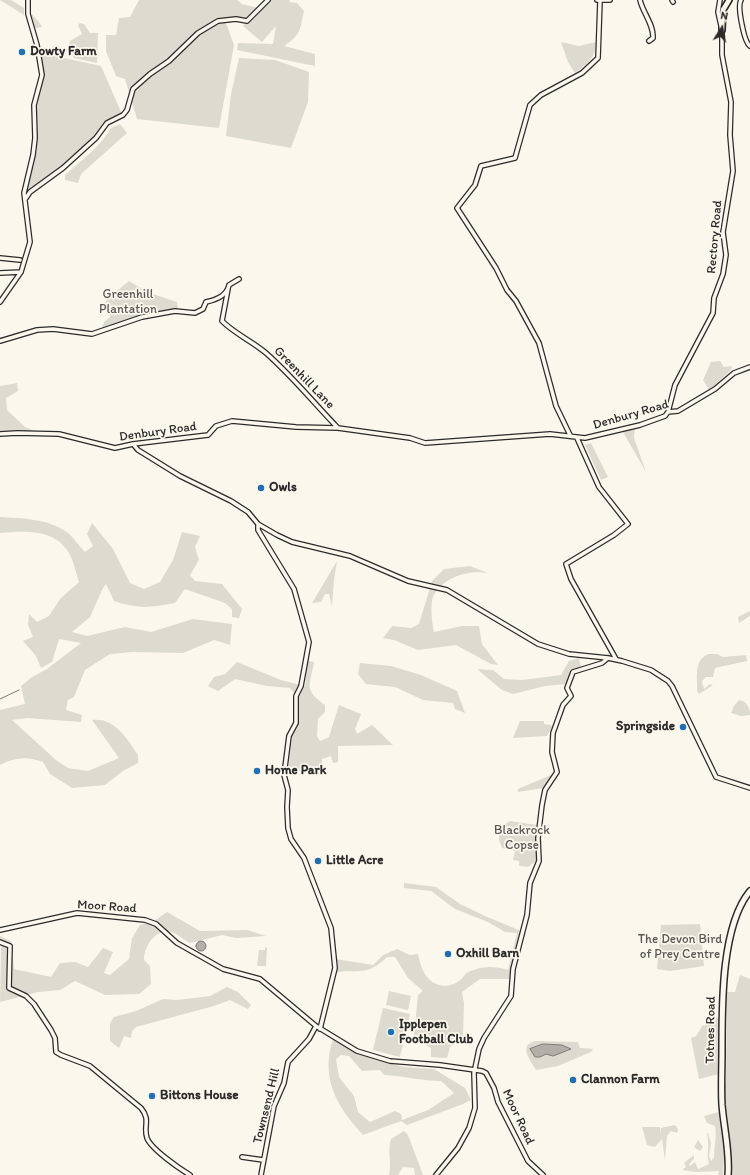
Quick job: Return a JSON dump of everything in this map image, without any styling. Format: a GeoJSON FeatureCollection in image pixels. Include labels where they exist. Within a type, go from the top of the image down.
{"type":"FeatureCollection","features":[{"type":"Feature","properties":{"kind":"main road","name":"Totnes Road"},"geometry":{"type":"LineString","coordinates":[[728,1175],[728,1152],[722,1104],[724,980],[733,925],[744,897],[750,890]]}},
{"type":"Feature","properties":{"kind":"street"},"geometry":{"type":"LineString","coordinates":[[0,302],[21,272],[30,242],[24,187],[33,155],[35,138],[34,105],[42,75],[37,46],[28,14],[28,0]]}},
{"type":"Feature","properties":{"kind":"street"},"geometry":{"type":"LineString","coordinates":[[26,198],[30,192],[63,168],[96,138],[106,123],[123,116],[127,110],[133,88],[169,61],[198,33],[218,21],[236,19],[247,21],[268,0]]}},
{"type":"Feature","properties":{"kind":"street"},"geometry":{"type":"LineString","coordinates":[[610,0],[598,0],[598,58],[582,73],[534,100],[527,111],[515,158],[481,166],[475,185],[457,208],[488,255],[507,290],[516,301],[539,344],[556,406],[570,435],[577,438],[599,487],[628,524],[614,535],[566,564],[571,579],[616,659]]}},
{"type":"Feature","properties":{"kind":"street"},"geometry":{"type":"LineString","coordinates":[[640,0],[647,20],[652,28],[653,38],[649,41]]}},
{"type":"Feature","properties":{"kind":"street","name":"Rectory Road"},"geometry":{"type":"LineString","coordinates":[[668,412],[674,389],[713,313],[714,298],[723,274],[726,255],[723,232],[733,171],[733,161],[730,135],[731,102],[722,55],[722,30],[719,19],[720,0]]}},
{"type":"Feature","properties":{"kind":"street"},"geometry":{"type":"LineString","coordinates":[[722,30],[723,10],[729,0]]}},
{"type":"Feature","properties":{"kind":"street"},"geometry":{"type":"LineString","coordinates":[[741,0],[739,5],[745,40],[750,46]]}},
{"type":"Feature","properties":{"kind":"street"},"geometry":{"type":"LineString","coordinates":[[0,258],[20,260]]}},
{"type":"Feature","properties":{"kind":"street"},"geometry":{"type":"LineString","coordinates":[[0,273],[21,272]]}},
{"type":"Feature","properties":{"kind":"street","name":"Greenhill Lane"},"geometry":{"type":"LineString","coordinates":[[239,279],[229,285],[222,321],[229,328],[273,359],[338,428]]}},
{"type":"Feature","properties":{"kind":"street"},"geometry":{"type":"LineString","coordinates":[[0,341],[37,330],[53,329],[92,334],[142,317],[175,311],[195,313],[203,309],[206,302],[215,300],[228,289]]}},
{"type":"Feature","properties":{"kind":"street","name":"Denbury Road"},"geometry":{"type":"LineString","coordinates":[[577,438],[585,438],[640,425],[665,416],[668,412],[674,413],[692,405],[715,389],[734,372],[750,367]]}},
{"type":"Feature","properties":{"kind":"street","name":"Denbury Road"},"geometry":{"type":"LineString","coordinates":[[0,434],[59,434],[87,440],[112,448],[208,435],[216,426],[232,421],[296,427],[338,428],[410,438],[425,443],[550,434],[570,435]]}},
{"type":"Feature","properties":{"kind":"street"},"geometry":{"type":"LineString","coordinates":[[133,444],[138,450],[180,476],[241,507],[248,512],[258,524],[277,536],[292,542],[340,553],[408,581],[447,590],[533,641],[548,648],[569,654],[616,659],[651,670],[668,681],[676,699],[685,711],[691,728],[716,777],[750,788]]}},
{"type":"Feature","properties":{"kind":"street"},"geometry":{"type":"LineString","coordinates":[[258,524],[258,530],[294,589],[309,642],[301,686],[296,696],[296,723],[289,736],[284,775],[288,790],[288,828],[291,839],[304,858],[331,928],[335,968],[320,1029]]}},
{"type":"Feature","properties":{"kind":"street"},"geometry":{"type":"LineString","coordinates":[[436,1175],[458,1148],[469,1128],[475,1104],[475,1070],[484,1038],[511,996],[514,969],[527,915],[530,883],[539,861],[538,838],[545,790],[556,772],[552,752],[553,733],[563,705],[571,696],[567,688],[568,684],[573,672],[602,663],[608,658]]}},
{"type":"Feature","properties":{"kind":"street","name":"Moor Road"},"geometry":{"type":"LineString","coordinates":[[0,930],[77,913],[145,920],[156,924],[177,943],[223,969],[260,979],[320,1029],[357,1051],[390,1061],[475,1070],[486,1073],[516,1140],[528,1161],[543,1175]]}},
{"type":"Feature","properties":{"kind":"street"},"geometry":{"type":"LineString","coordinates":[[0,942],[10,946],[9,988],[26,996],[34,1004],[55,1038],[56,1052],[90,1066],[141,1108],[146,1115],[147,1138],[152,1146],[190,1175]]}},
{"type":"Feature","properties":{"kind":"street","name":"Townsend Hill"},"geometry":{"type":"LineString","coordinates":[[260,1175],[274,1106],[284,1083],[288,1062],[309,1039],[316,1026]]}},
{"type":"Feature","properties":{"kind":"street"},"geometry":{"type":"LineString","coordinates":[[242,1157],[263,1160]]}},
{"type":"Feature","properties":{"kind":"green space"},"geometry":{"type":"Polygon","coordinates":[[[0,0],[11,0],[24,8],[24,15],[0,0]]]}},
{"type":"Feature","properties":{"kind":"green space"},"geometry":{"type":"Polygon","coordinates":[[[139,0],[237,0],[242,4],[258,8],[246,19],[226,23],[234,45],[219,128],[137,119],[125,79],[116,76],[106,51],[106,35],[116,35],[119,18],[130,17],[139,0]]]}},
{"type":"Feature","properties":{"kind":"green space"},"geometry":{"type":"Polygon","coordinates":[[[270,0],[290,0],[289,2],[297,3],[304,11],[299,32],[294,39],[284,46],[315,54],[315,66],[237,50],[238,43],[273,44],[276,26],[262,42],[243,26],[270,0]]]}},
{"type":"Feature","properties":{"kind":"green space"},"geometry":{"type":"Polygon","coordinates":[[[31,13],[42,26],[42,27],[35,28],[31,13]]]}},
{"type":"Feature","properties":{"kind":"green space"},"geometry":{"type":"Polygon","coordinates":[[[80,23],[84,24],[90,33],[98,33],[97,63],[74,58],[68,47],[70,41],[82,34],[78,25],[80,23]]]}},
{"type":"Feature","properties":{"kind":"green space"},"geometry":{"type":"Polygon","coordinates":[[[561,42],[579,46],[596,42],[596,48],[590,60],[575,73],[568,62],[561,42]]]}},
{"type":"Feature","properties":{"kind":"green space"},"geometry":{"type":"Polygon","coordinates":[[[41,53],[101,66],[122,114],[106,122],[95,138],[26,196],[37,139],[35,105],[44,76],[41,53]]]}},
{"type":"Feature","properties":{"kind":"green space"},"geometry":{"type":"Polygon","coordinates":[[[239,58],[275,60],[309,72],[308,102],[291,148],[226,136],[231,94],[239,58]]]}},
{"type":"Feature","properties":{"kind":"green space"},"geometry":{"type":"Polygon","coordinates":[[[120,124],[127,133],[81,174],[78,183],[65,180],[65,175],[96,147],[112,127],[120,124]]]}},
{"type":"Feature","properties":{"kind":"green space","name":"Greenhill Plantation"},"geometry":{"type":"Polygon","coordinates":[[[129,281],[147,292],[177,302],[178,309],[145,315],[102,328],[104,322],[110,317],[110,313],[104,306],[107,299],[129,281]]]}},
{"type":"Feature","properties":{"kind":"green space"},"geometry":{"type":"Polygon","coordinates":[[[720,361],[724,367],[732,366],[731,370],[709,390],[703,380],[711,362],[720,361]]]}},
{"type":"Feature","properties":{"kind":"green space"},"geometry":{"type":"Polygon","coordinates":[[[17,383],[18,391],[6,398],[7,410],[25,427],[37,432],[0,433],[0,386],[17,383]]]}},
{"type":"Feature","properties":{"kind":"green space"},"geometry":{"type":"Polygon","coordinates":[[[635,427],[634,438],[646,472],[623,432],[635,427]]]}},
{"type":"Feature","properties":{"kind":"green space"},"geometry":{"type":"Polygon","coordinates":[[[591,443],[608,477],[601,480],[585,445],[591,443]]]}},
{"type":"Feature","properties":{"kind":"green space"},"geometry":{"type":"Polygon","coordinates":[[[0,517],[36,520],[61,528],[72,537],[85,552],[93,546],[87,534],[92,523],[113,549],[130,583],[144,589],[160,582],[173,560],[182,532],[200,536],[195,547],[199,560],[190,575],[195,581],[222,584],[242,609],[239,618],[232,617],[232,609],[225,603],[185,589],[175,603],[151,607],[130,605],[114,601],[106,584],[90,617],[72,632],[87,636],[125,627],[151,632],[193,619],[232,624],[230,645],[214,640],[183,653],[132,652],[110,654],[85,670],[74,697],[68,700],[66,710],[82,715],[81,722],[27,718],[12,720],[56,760],[68,768],[88,771],[119,758],[92,720],[100,720],[113,725],[134,748],[138,755],[138,763],[123,771],[105,785],[72,788],[50,774],[43,762],[27,758],[11,760],[0,765],[0,710],[25,704],[21,686],[32,677],[47,669],[81,643],[59,639],[52,662],[41,668],[36,656],[23,641],[33,637],[28,625],[29,614],[37,622],[49,616],[60,599],[79,582],[70,555],[64,546],[57,540],[39,533],[0,533],[0,517]]]}},
{"type":"Feature","properties":{"kind":"green space"},"geometry":{"type":"Polygon","coordinates":[[[337,561],[332,606],[329,594],[325,594],[321,602],[312,603],[337,561]]]}},
{"type":"Feature","properties":{"kind":"green space"},"geometry":{"type":"Polygon","coordinates":[[[470,566],[488,573],[480,572],[457,576],[443,584],[437,590],[433,597],[432,604],[434,632],[462,626],[479,626],[482,644],[498,665],[491,664],[456,645],[418,650],[394,640],[383,638],[392,626],[411,628],[419,624],[432,581],[444,569],[470,566]]]}},
{"type":"Feature","properties":{"kind":"green space"},"geometry":{"type":"Polygon","coordinates":[[[750,611],[750,616],[739,623],[738,617],[750,611]]]}},
{"type":"Feature","properties":{"kind":"green space"},"geometry":{"type":"Polygon","coordinates":[[[708,654],[717,654],[723,657],[746,655],[747,661],[715,668],[713,677],[706,677],[702,681],[704,689],[710,684],[713,685],[699,694],[697,691],[698,665],[703,657],[708,654]]]}},
{"type":"Feature","properties":{"kind":"green space"},"geometry":{"type":"Polygon","coordinates":[[[579,658],[581,668],[570,675],[566,684],[545,686],[513,694],[502,690],[477,669],[493,670],[504,679],[522,680],[561,675],[569,661],[579,658]]]}},
{"type":"Feature","properties":{"kind":"green space"},"geometry":{"type":"Polygon","coordinates":[[[308,661],[314,662],[310,682],[311,691],[318,700],[325,705],[325,712],[318,719],[317,736],[320,741],[329,737],[339,705],[361,714],[355,729],[357,734],[372,725],[393,745],[338,746],[338,762],[333,763],[331,756],[322,759],[322,765],[288,774],[292,737],[298,727],[299,700],[290,688],[267,686],[235,679],[218,691],[208,686],[214,677],[225,674],[237,662],[281,680],[305,686],[308,661]]]}},
{"type":"Feature","properties":{"kind":"green space"},"geometry":{"type":"Polygon","coordinates":[[[360,663],[391,666],[421,675],[457,691],[465,713],[455,709],[453,703],[423,700],[395,687],[366,684],[358,674],[360,663]]]}},
{"type":"Feature","properties":{"kind":"green space"},"geometry":{"type":"Polygon","coordinates":[[[739,700],[748,705],[750,715],[741,716],[731,713],[739,700]]]}},
{"type":"Feature","properties":{"kind":"green space"},"geometry":{"type":"Polygon","coordinates":[[[520,721],[544,721],[544,724],[551,725],[552,727],[547,736],[513,738],[520,721]]]}},
{"type":"Feature","properties":{"kind":"green space"},"geometry":{"type":"Polygon","coordinates":[[[551,775],[554,776],[544,788],[518,792],[518,789],[551,775]]]}},
{"type":"Feature","properties":{"kind":"green space","name":"Blackrock Copse"},"geometry":{"type":"Polygon","coordinates":[[[510,821],[537,825],[536,861],[528,867],[519,866],[519,861],[513,860],[515,851],[502,848],[499,840],[499,828],[510,821]]]}},
{"type":"Feature","properties":{"kind":"green space"},"geometry":{"type":"Polygon","coordinates":[[[404,883],[436,887],[460,904],[521,931],[510,979],[480,979],[462,992],[464,1003],[463,1036],[460,1036],[458,1042],[450,1047],[447,1058],[431,1057],[431,1048],[416,1040],[414,1035],[418,995],[423,991],[408,978],[395,957],[387,957],[371,969],[336,973],[335,959],[373,965],[383,955],[397,949],[410,955],[418,954],[425,975],[437,984],[448,986],[458,982],[466,973],[476,969],[497,967],[508,970],[517,933],[505,932],[488,922],[455,909],[431,891],[404,888],[404,883]]]}},
{"type":"Feature","properties":{"kind":"green space"},"geometry":{"type":"Polygon","coordinates":[[[167,912],[200,931],[247,930],[266,936],[236,938],[222,935],[190,943],[171,932],[160,933],[148,944],[144,960],[150,966],[151,984],[139,994],[105,995],[75,981],[60,990],[38,992],[0,1002],[0,936],[11,941],[14,969],[51,977],[60,963],[75,962],[88,967],[103,948],[113,952],[104,973],[110,975],[129,959],[132,938],[140,925],[154,921],[167,912]]]}},
{"type":"Feature","properties":{"kind":"green space","name":"The Devon Bird of Prey Centre"},"geometry":{"type":"Polygon","coordinates":[[[700,924],[704,966],[670,971],[657,969],[661,925],[700,924]]]}},
{"type":"Feature","properties":{"kind":"green space"},"geometry":{"type":"Polygon","coordinates":[[[265,947],[267,948],[266,966],[257,966],[259,950],[265,950],[265,947]]]}},
{"type":"Feature","properties":{"kind":"green space"},"geometry":{"type":"Polygon","coordinates":[[[740,975],[750,979],[750,1175],[731,1175],[724,1085],[726,1082],[727,992],[735,992],[740,975]]]}},
{"type":"Feature","properties":{"kind":"green space"},"geometry":{"type":"Polygon","coordinates":[[[227,987],[238,992],[251,1005],[248,1009],[230,1000],[214,1006],[136,1027],[132,1031],[131,1038],[124,1036],[119,1048],[110,1041],[110,1023],[114,1017],[136,1011],[163,999],[177,1000],[210,996],[227,987]]]}},
{"type":"Feature","properties":{"kind":"green space"},"geometry":{"type":"Polygon","coordinates":[[[389,991],[411,996],[408,1010],[386,1005],[389,991]]]}},
{"type":"Feature","properties":{"kind":"green space","name":"Ipplepen Football Club"},"geometry":{"type":"Polygon","coordinates":[[[383,1008],[410,1014],[400,1057],[373,1050],[383,1008]]]}},
{"type":"Feature","properties":{"kind":"green space"},"geometry":{"type":"Polygon","coordinates":[[[711,1014],[720,1019],[719,1074],[699,1079],[691,1038],[696,1036],[703,1025],[705,1026],[711,1014]]]}},
{"type":"Feature","properties":{"kind":"green space"},"geometry":{"type":"Polygon","coordinates":[[[333,1039],[347,1048],[371,1058],[404,1067],[434,1069],[465,1088],[471,1100],[407,1125],[401,1121],[363,1135],[346,1114],[333,1091],[330,1079],[329,1053],[333,1039]],[[341,1055],[336,1059],[339,1077],[354,1096],[358,1112],[370,1122],[395,1111],[401,1114],[402,1120],[428,1110],[454,1093],[441,1081],[384,1075],[380,1070],[362,1071],[349,1056],[341,1055]]]}},
{"type":"Feature","properties":{"kind":"green space"},"geometry":{"type":"Polygon","coordinates":[[[535,1041],[578,1042],[580,1048],[593,1049],[591,1052],[558,1066],[536,1070],[526,1049],[530,1043],[535,1041]],[[543,1044],[532,1051],[536,1057],[546,1054],[553,1056],[571,1049],[562,1045],[543,1044]]]}},
{"type":"Feature","properties":{"kind":"green space"},"geometry":{"type":"Polygon","coordinates":[[[719,1112],[724,1155],[723,1175],[718,1175],[719,1171],[696,1172],[682,1170],[686,1167],[684,1163],[694,1155],[694,1159],[689,1164],[690,1166],[695,1162],[698,1169],[709,1164],[707,1133],[711,1144],[709,1156],[711,1161],[714,1157],[716,1130],[715,1126],[707,1123],[704,1116],[719,1112]]]}},
{"type":"Feature","properties":{"kind":"green space"},"geometry":{"type":"Polygon","coordinates":[[[675,1125],[678,1129],[677,1133],[671,1131],[667,1136],[665,1160],[662,1139],[655,1147],[647,1145],[642,1127],[660,1127],[661,1134],[661,1128],[675,1125]]]}},
{"type":"Feature","properties":{"kind":"green space"},"geometry":{"type":"Polygon","coordinates":[[[404,1131],[408,1135],[423,1175],[415,1175],[414,1168],[403,1167],[398,1175],[389,1175],[389,1148],[391,1139],[404,1131]]]}},
{"type":"Feature","properties":{"kind":"green space"},"geometry":{"type":"Polygon","coordinates":[[[698,1140],[703,1147],[700,1151],[694,1147],[698,1140]]]}},
{"type":"Feature","properties":{"kind":"shaded area"},"geometry":{"type":"Polygon","coordinates":[[[199,941],[203,941],[205,942],[205,950],[199,951],[196,948],[196,944],[199,941]]]}},
{"type":"Feature","properties":{"kind":"shaded area"},"geometry":{"type":"Polygon","coordinates":[[[543,1044],[562,1045],[571,1049],[553,1056],[546,1054],[540,1057],[535,1057],[530,1049],[543,1044]]]}},
{"type":"Feature","properties":{"kind":"waterway"},"geometry":{"type":"LineString","coordinates":[[0,699],[19,690]]}},
{"type":"Feature","properties":{"kind":"place","name":"Dowty Farm"},"geometry":{"type":"Point","coordinates":[22,52]}},
{"type":"Feature","properties":{"kind":"place","name":"Owls"},"geometry":{"type":"Point","coordinates":[261,488]}},
{"type":"Feature","properties":{"kind":"place","name":"Springside"},"geometry":{"type":"Point","coordinates":[683,727]}},
{"type":"Feature","properties":{"kind":"place","name":"Home Park"},"geometry":{"type":"Point","coordinates":[257,771]}},
{"type":"Feature","properties":{"kind":"place","name":"Little Acre"},"geometry":{"type":"Point","coordinates":[318,861]}},
{"type":"Feature","properties":{"kind":"place","name":"Oxhill Barn"},"geometry":{"type":"Point","coordinates":[448,954]}},
{"type":"Feature","properties":{"kind":"place","name":"Ipplepen Football Club"},"geometry":{"type":"Point","coordinates":[391,1032]}},
{"type":"Feature","properties":{"kind":"place","name":"Clannon Farm"},"geometry":{"type":"Point","coordinates":[573,1080]}},
{"type":"Feature","properties":{"kind":"place","name":"Bittons House"},"geometry":{"type":"Point","coordinates":[152,1096]}}]}
